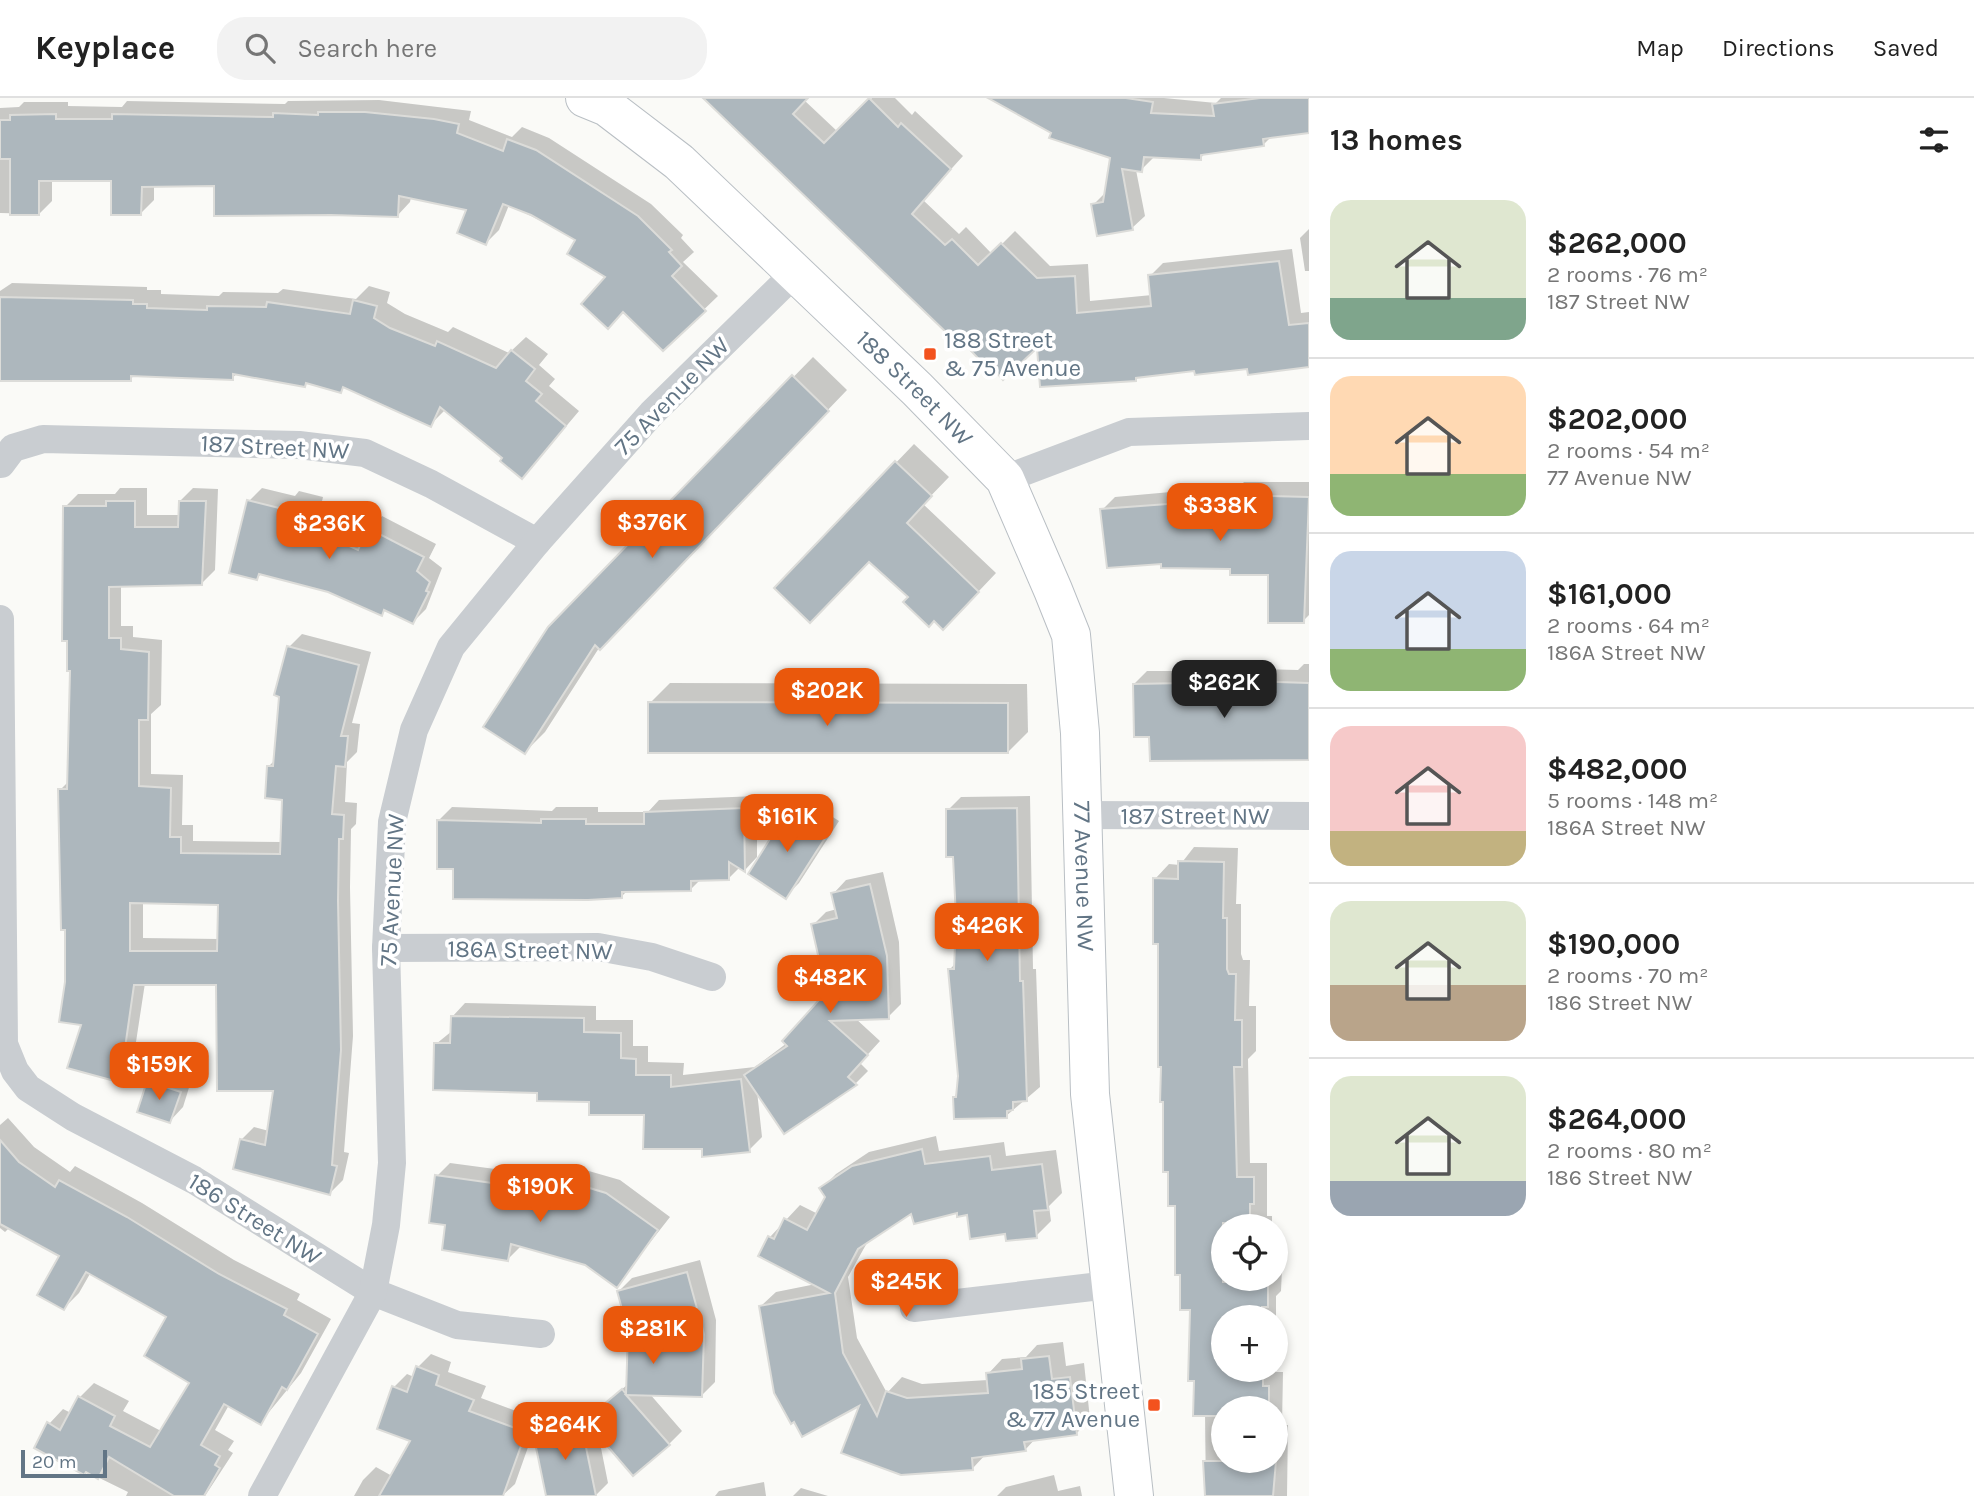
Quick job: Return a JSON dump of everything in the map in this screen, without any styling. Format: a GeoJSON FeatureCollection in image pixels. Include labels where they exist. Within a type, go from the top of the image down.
{"type":"FeatureCollection","features":[{"type":"Feature","properties":{"kind":"street","name":"188 Street NW"},"geometry":{"type":"LineString","coordinates":[[585,98],[607,107],[679,162],[1005,480]]}},
{"type":"Feature","properties":{"kind":"street","name":"75 Avenue NW"},"geometry":{"type":"LineString","coordinates":[[262,1496],[373,1292],[386,1225],[392,1163],[386,948],[392,822],[414,730],[450,647],[537,542],[652,412],[795,273]]}},
{"type":"Feature","properties":{"kind":"street"},"geometry":{"type":"LineString","coordinates":[[1005,480],[1129,432],[1309,426]]}},
{"type":"Feature","properties":{"kind":"street","name":"187 Street NW"},"geometry":{"type":"LineString","coordinates":[[1,466],[13,447],[43,439],[299,445],[365,453],[431,484],[537,542]]}},
{"type":"Feature","properties":{"kind":"street","name":"77 Avenue NW"},"geometry":{"type":"LineString","coordinates":[[1005,480],[1071,635],[1080,733],[1090,1094],[1134,1496]]}},
{"type":"Feature","properties":{"kind":"street","name":"186 Street NW"},"geometry":{"type":"LineString","coordinates":[[0,619],[4,1044],[15,1071],[29,1088],[73,1117],[194,1180],[373,1292],[457,1325],[541,1334]]}},
{"type":"Feature","properties":{"kind":"street","name":"187 Street NW"},"geometry":{"type":"LineString","coordinates":[[1081,815],[1309,816]]}},
{"type":"Feature","properties":{"kind":"street","name":"186A Street NW"},"geometry":{"type":"LineString","coordinates":[[386,948],[598,947],[652,957],[712,978]]}},
{"type":"Feature","properties":{"kind":"street"},"geometry":{"type":"LineString","coordinates":[[914,1308],[1109,1285]]}},
{"type":"Feature","properties":{"kind":"building"},"geometry":{"type":"Polygon","coordinates":[[[703,98],[808,98],[793,114],[824,143],[869,98],[898,127],[901,123],[951,169],[912,214],[945,245],[952,239],[978,265],[1001,243],[1037,278],[1075,276],[1077,313],[1151,306],[1148,275],[1279,261],[1289,325],[1309,323],[1309,367],[1248,375],[1247,369],[1195,375],[1194,371],[1136,378],[1136,381],[1040,387],[1037,348],[1003,380],[997,373],[994,375],[955,334],[952,338],[703,98]]]}},
{"type":"Feature","properties":{"kind":"building"},"geometry":{"type":"Polygon","coordinates":[[[988,98],[1126,98],[1153,102],[1151,113],[1214,116],[1212,104],[1260,98],[1309,98],[1309,133],[1263,139],[1264,146],[1201,155],[1201,160],[1144,157],[1142,172],[1122,169],[1133,230],[1097,236],[1091,204],[1103,202],[1110,158],[1049,138],[1051,133],[988,98]]]}},
{"type":"Feature","properties":{"kind":"building"},"geometry":{"type":"Polygon","coordinates":[[[318,112],[365,112],[434,119],[459,124],[457,133],[503,151],[507,139],[536,150],[638,216],[672,250],[669,252],[682,266],[672,276],[706,311],[663,351],[623,312],[608,329],[581,304],[605,277],[567,254],[575,240],[531,215],[503,204],[486,245],[457,233],[466,210],[399,196],[398,217],[214,216],[214,186],[142,187],[141,215],[111,215],[111,181],[39,181],[39,215],[10,215],[10,159],[0,159],[0,120],[10,120],[10,115],[56,114],[56,119],[112,119],[112,114],[273,117],[273,113],[318,115],[318,112]]]}},
{"type":"Feature","properties":{"kind":"building"},"geometry":{"type":"Polygon","coordinates":[[[0,297],[133,300],[133,304],[147,304],[147,308],[207,310],[207,306],[266,307],[267,302],[350,314],[353,300],[377,306],[374,318],[390,328],[435,346],[437,341],[496,368],[511,350],[535,369],[526,381],[542,394],[536,401],[566,426],[522,479],[500,461],[502,458],[440,407],[431,427],[343,387],[341,393],[306,383],[305,387],[233,374],[233,380],[131,376],[131,381],[0,381],[0,297]]]}},
{"type":"Feature","properties":{"kind":"building"},"geometry":{"type":"Polygon","coordinates":[[[792,375],[829,411],[600,650],[595,645],[525,754],[483,727],[548,627],[792,375]]]}},
{"type":"Feature","properties":{"kind":"building"},"geometry":{"type":"Polygon","coordinates":[[[895,461],[932,496],[907,523],[979,592],[943,630],[934,621],[929,627],[903,602],[908,597],[869,562],[810,623],[774,588],[895,461]]]}},
{"type":"Feature","properties":{"kind":"building"},"geometry":{"type":"Polygon","coordinates":[[[1229,495],[1309,497],[1304,623],[1268,623],[1268,575],[1230,575],[1230,569],[1161,568],[1161,564],[1107,568],[1100,509],[1181,503],[1229,505],[1229,495]]]}},
{"type":"Feature","properties":{"kind":"building"},"geometry":{"type":"Polygon","coordinates":[[[247,500],[283,509],[285,503],[311,510],[307,527],[358,550],[368,528],[424,557],[417,571],[430,582],[426,591],[429,592],[413,624],[384,610],[382,616],[328,592],[259,574],[257,580],[229,573],[247,500]]]}},
{"type":"Feature","properties":{"kind":"building"},"geometry":{"type":"Polygon","coordinates":[[[106,501],[135,501],[135,527],[178,527],[179,501],[206,501],[202,585],[109,587],[109,638],[121,638],[121,649],[149,652],[148,720],[139,720],[139,786],[171,788],[170,837],[181,837],[181,853],[280,854],[282,800],[265,798],[267,766],[273,766],[279,697],[274,695],[287,646],[359,665],[341,736],[348,736],[345,767],[336,766],[332,814],[344,815],[343,839],[339,839],[338,901],[341,1050],[332,1165],[337,1166],[330,1195],[233,1169],[240,1139],[265,1145],[273,1091],[217,1091],[216,985],[134,985],[124,1055],[141,1061],[133,1086],[67,1068],[81,1025],[59,1022],[65,982],[65,930],[61,930],[58,789],[67,789],[70,671],[67,671],[67,641],[62,641],[63,506],[106,506],[106,501]],[[130,903],[130,951],[217,951],[218,905],[130,903]]]}},
{"type":"Feature","properties":{"kind":"building"},"geometry":{"type":"Polygon","coordinates":[[[1185,679],[1309,683],[1309,760],[1150,761],[1149,737],[1134,737],[1133,684],[1185,683],[1185,679]]]}},
{"type":"Feature","properties":{"kind":"building"},"geometry":{"type":"Polygon","coordinates":[[[648,702],[1008,703],[1008,753],[648,753],[648,702]]]}},
{"type":"Feature","properties":{"kind":"building"},"geometry":{"type":"Polygon","coordinates":[[[744,808],[745,872],[729,862],[729,880],[691,881],[691,891],[622,892],[622,898],[588,900],[453,899],[453,869],[437,869],[437,820],[541,823],[541,819],[586,819],[586,824],[644,824],[644,812],[744,808]]]}},
{"type":"Feature","properties":{"kind":"building"},"geometry":{"type":"Polygon","coordinates":[[[1017,808],[1020,981],[1023,981],[1027,1101],[1013,1102],[1013,1110],[1007,1111],[1007,1118],[954,1119],[953,1097],[956,1097],[958,1076],[948,969],[954,969],[956,918],[953,857],[946,857],[946,809],[1017,808]]]}},
{"type":"Feature","properties":{"kind":"building"},"geometry":{"type":"Polygon","coordinates":[[[788,810],[827,835],[786,899],[748,874],[788,810]]]}},
{"type":"Feature","properties":{"kind":"building"},"geometry":{"type":"Polygon","coordinates":[[[1178,861],[1224,862],[1223,918],[1227,918],[1227,969],[1229,974],[1236,974],[1235,1020],[1242,1020],[1242,1067],[1234,1067],[1237,1177],[1254,1177],[1254,1204],[1250,1204],[1250,1214],[1211,1214],[1211,1291],[1268,1291],[1268,1305],[1211,1305],[1211,1382],[1263,1382],[1263,1386],[1269,1386],[1269,1396],[1211,1396],[1211,1416],[1193,1416],[1194,1381],[1188,1381],[1190,1310],[1180,1310],[1180,1275],[1175,1275],[1175,1206],[1168,1206],[1168,1172],[1163,1172],[1163,1102],[1160,1102],[1161,1067],[1158,1067],[1158,944],[1153,944],[1153,878],[1178,879],[1178,861]]]}},
{"type":"Feature","properties":{"kind":"building"},"geometry":{"type":"Polygon","coordinates":[[[870,884],[887,956],[889,1019],[830,1021],[868,1055],[848,1077],[857,1085],[784,1134],[744,1075],[787,1046],[782,1041],[820,999],[818,955],[811,924],[837,918],[831,893],[870,884]]]}},
{"type":"Feature","properties":{"kind":"building"},"geometry":{"type":"Polygon","coordinates":[[[451,1016],[584,1018],[584,1032],[621,1033],[621,1058],[636,1059],[636,1075],[671,1075],[671,1087],[741,1079],[750,1152],[702,1157],[702,1149],[643,1149],[644,1115],[589,1115],[589,1102],[537,1101],[537,1093],[433,1090],[434,1043],[450,1043],[451,1016]]]}},
{"type":"Feature","properties":{"kind":"building"},"geometry":{"type":"Polygon","coordinates":[[[147,1081],[181,1092],[170,1123],[137,1112],[147,1081]]]}},
{"type":"Feature","properties":{"kind":"building"},"geometry":{"type":"Polygon","coordinates":[[[0,1140],[19,1162],[55,1187],[59,1180],[127,1217],[219,1274],[287,1309],[284,1315],[318,1334],[287,1390],[282,1387],[261,1425],[224,1404],[201,1445],[220,1456],[215,1465],[220,1468],[204,1496],[174,1496],[109,1457],[98,1479],[86,1472],[84,1475],[34,1448],[47,1422],[60,1430],[78,1396],[115,1416],[110,1426],[150,1447],[189,1383],[144,1356],[166,1317],[86,1272],[64,1310],[37,1295],[59,1256],[0,1224],[0,1140]]]}},
{"type":"Feature","properties":{"kind":"building"},"geometry":{"type":"Polygon","coordinates":[[[922,1149],[925,1164],[990,1156],[992,1170],[1042,1164],[1048,1210],[1034,1211],[1037,1238],[1006,1241],[1005,1234],[970,1239],[967,1215],[957,1217],[957,1213],[914,1224],[911,1214],[858,1249],[835,1293],[843,1353],[877,1416],[886,1391],[907,1398],[988,1393],[986,1373],[1022,1369],[1021,1359],[1049,1356],[1052,1379],[1070,1377],[1077,1435],[1024,1442],[1026,1451],[972,1458],[973,1470],[901,1475],[841,1453],[859,1406],[802,1437],[794,1422],[791,1424],[774,1393],[759,1306],[829,1293],[758,1256],[768,1236],[774,1239],[784,1218],[807,1230],[825,1197],[819,1188],[852,1166],[922,1149]]]}},
{"type":"Feature","properties":{"kind":"building"},"geometry":{"type":"Polygon","coordinates":[[[435,1175],[549,1191],[553,1177],[606,1193],[658,1230],[617,1288],[585,1265],[511,1244],[508,1261],[442,1250],[445,1225],[429,1223],[435,1175]]]}},
{"type":"Feature","properties":{"kind":"building"},"geometry":{"type":"Polygon","coordinates":[[[687,1272],[704,1334],[702,1397],[626,1395],[670,1445],[633,1476],[585,1420],[622,1389],[626,1394],[628,1331],[617,1291],[687,1272]]]}},
{"type":"Feature","properties":{"kind":"building"},"geometry":{"type":"Polygon","coordinates":[[[416,1366],[439,1375],[436,1385],[474,1400],[469,1411],[526,1432],[503,1496],[379,1496],[410,1441],[377,1429],[392,1386],[407,1392],[416,1366]]]}},
{"type":"Feature","properties":{"kind":"building"},"geometry":{"type":"Polygon","coordinates":[[[581,1423],[596,1496],[546,1496],[533,1433],[581,1423]]]}},
{"type":"Feature","properties":{"kind":"building"},"geometry":{"type":"Polygon","coordinates":[[[1203,1461],[1211,1461],[1211,1473],[1275,1473],[1273,1496],[1205,1496],[1203,1461]]]}},
{"type":"Feature","properties":{"kind":"place","name":"188 Street & 75 Avenue"},"geometry":{"type":"Point","coordinates":[930,354]}},
{"type":"Feature","properties":{"kind":"place","name":"185 Street & 77 Avenue"},"geometry":{"type":"Point","coordinates":[1154,1405]}}]}
